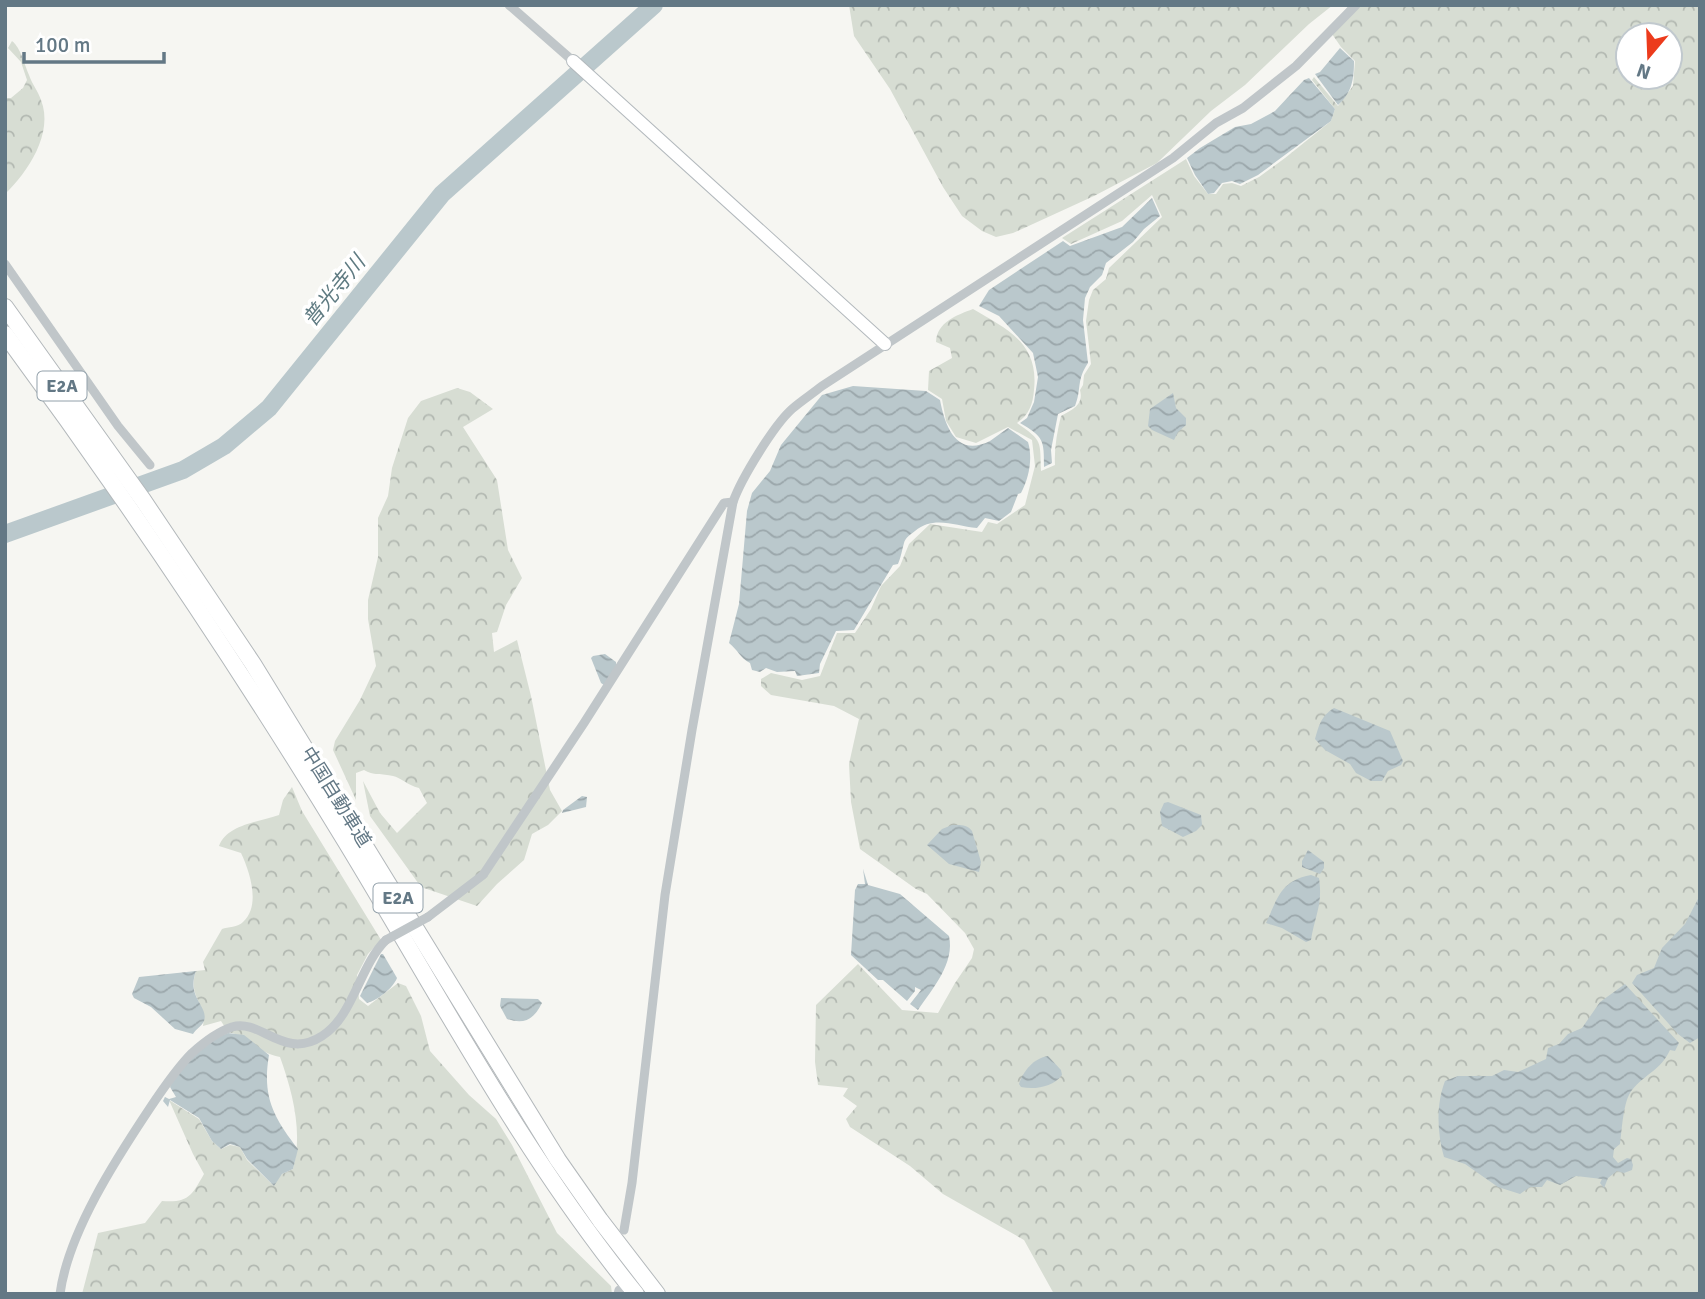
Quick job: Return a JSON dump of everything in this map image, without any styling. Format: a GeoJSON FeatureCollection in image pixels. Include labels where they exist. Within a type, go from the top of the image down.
{"type":"FeatureCollection","features":[{"type":"Feature","properties":{"kind":"highway","name":"中国自動車道"},"geometry":{"type":"LineString","coordinates":[[5,307],[111,468],[127,507],[240,673],[290,752],[500,1099],[587,1229],[636,1294]]}},
{"type":"Feature","properties":{"kind":"highway","name":"中国自動車道"},"geometry":{"type":"LineString","coordinates":[[5,334],[111,468],[143,500],[299,737],[558,1160],[657,1294]]}},
{"type":"Feature","properties":{"kind":"street"},"geometry":{"type":"LineString","coordinates":[[509,5],[885,344]]}},
{"type":"Feature","properties":{"kind":"street"},"geometry":{"type":"LineString","coordinates":[[624,1230],[666,895],[692,730],[733,502],[756,459],[790,411],[822,386],[1174,158],[1296,65],[1356,5]]}},
{"type":"Feature","properties":{"kind":"street"},"geometry":{"type":"LineString","coordinates":[[5,264],[118,426],[150,465]]}},
{"type":"Feature","properties":{"kind":"street"},"geometry":{"type":"LineString","coordinates":[[60,1294],[74,1242],[91,1207],[138,1127],[190,1055],[228,1028],[238,1026],[253,1029],[288,1044],[303,1044],[323,1036],[348,1006],[374,952],[386,940],[434,915],[483,875],[584,723],[724,503],[733,502]]}},
{"type":"Feature","properties":{"kind":"green space"},"geometry":{"type":"Polygon","coordinates":[[[849,5],[1333,5],[1245,85],[1211,111],[1157,163],[1094,196],[1013,233],[996,237],[982,231],[962,216],[943,187],[890,89],[854,36],[849,5]]]}},
{"type":"Feature","properties":{"kind":"green space"},"geometry":{"type":"Polygon","coordinates":[[[1349,5],[1700,5],[1700,1294],[1054,1294],[1024,1240],[943,1194],[910,1166],[850,1127],[846,1119],[857,1106],[843,1096],[848,1088],[818,1085],[815,1062],[816,1005],[858,964],[902,1010],[938,1013],[972,958],[974,949],[965,933],[927,894],[860,849],[851,802],[849,764],[859,719],[834,706],[771,695],[761,686],[761,679],[771,673],[802,680],[820,676],[837,633],[855,633],[871,609],[881,586],[900,566],[909,544],[930,524],[982,532],[988,522],[997,524],[1025,505],[1035,466],[1032,440],[1008,427],[976,443],[956,437],[946,421],[942,399],[928,390],[929,371],[952,358],[950,348],[936,342],[944,324],[973,309],[1019,340],[1032,361],[1034,390],[1030,409],[1017,423],[1038,442],[1041,471],[1055,465],[1061,416],[1079,403],[1084,375],[1091,364],[1086,321],[1093,290],[1106,279],[1109,268],[1162,217],[1152,195],[1122,221],[1071,244],[1062,238],[1186,159],[1194,176],[1208,194],[1216,194],[1223,184],[1241,186],[1259,177],[1331,121],[1335,109],[1312,80],[1314,77],[1338,106],[1353,86],[1355,61],[1330,31],[1349,5]]]}},
{"type":"Feature","properties":{"kind":"green space"},"geometry":{"type":"Polygon","coordinates":[[[12,41],[20,52],[41,100],[44,126],[30,163],[5,194],[5,98],[11,98],[23,88],[27,80],[21,62],[8,48],[12,41]]]}},
{"type":"Feature","properties":{"kind":"green space"},"geometry":{"type":"Polygon","coordinates":[[[457,388],[470,392],[493,409],[463,427],[497,480],[508,550],[522,578],[506,605],[497,632],[492,633],[494,652],[517,640],[550,790],[562,811],[548,825],[532,834],[524,860],[477,906],[421,887],[370,816],[363,781],[380,813],[397,833],[427,803],[419,788],[396,777],[364,770],[356,773],[356,800],[333,750],[335,741],[360,700],[376,666],[368,619],[368,600],[378,557],[378,518],[388,496],[392,468],[408,418],[421,401],[457,388]]]}},
{"type":"Feature","properties":{"kind":"green space"},"geometry":{"type":"Polygon","coordinates":[[[292,787],[302,811],[381,940],[368,954],[357,975],[359,999],[368,1006],[398,983],[406,986],[421,1016],[430,1051],[469,1095],[496,1119],[557,1233],[611,1286],[612,1294],[82,1294],[98,1233],[145,1223],[162,1201],[178,1201],[189,1196],[204,1174],[169,1100],[199,1119],[212,1141],[221,1149],[230,1145],[240,1147],[247,1160],[273,1185],[282,1174],[293,1169],[297,1127],[289,1085],[280,1057],[228,1032],[221,1021],[203,1026],[202,1011],[194,987],[196,971],[205,970],[203,962],[222,929],[241,924],[252,907],[250,879],[241,853],[219,846],[236,828],[279,815],[283,800],[292,787]]]}},
{"type":"Feature","properties":{"kind":"water"},"geometry":{"type":"Polygon","coordinates":[[[1340,48],[1354,61],[1354,68],[1349,91],[1338,105],[1315,74],[1320,72],[1340,48]]]}},
{"type":"Feature","properties":{"kind":"water"},"geometry":{"type":"Polygon","coordinates":[[[1309,78],[1335,109],[1331,121],[1258,175],[1240,184],[1232,181],[1222,183],[1214,193],[1208,194],[1187,158],[1235,127],[1251,124],[1275,111],[1309,78]]]}},
{"type":"Feature","properties":{"kind":"water"},"geometry":{"type":"Polygon","coordinates":[[[1152,198],[1160,216],[1106,263],[1102,275],[1090,287],[1085,298],[1083,320],[1088,363],[1082,375],[1075,406],[1058,414],[1051,450],[1052,463],[1044,467],[1041,440],[1020,423],[1027,418],[1034,402],[1038,377],[1033,353],[999,316],[979,306],[989,290],[1063,241],[1070,246],[1122,227],[1152,198]]]}},
{"type":"Feature","properties":{"kind":"water"},"geometry":{"type":"Polygon","coordinates":[[[853,386],[926,391],[940,400],[945,420],[954,437],[969,445],[990,441],[1008,428],[1028,442],[1030,461],[1026,481],[1011,512],[999,521],[985,518],[977,528],[937,522],[922,526],[908,536],[898,564],[893,565],[854,630],[836,631],[820,664],[819,673],[797,676],[795,671],[777,672],[766,668],[760,672],[752,670],[750,663],[729,643],[739,604],[747,511],[752,493],[770,471],[781,445],[822,395],[853,386]]]}},
{"type":"Feature","properties":{"kind":"water"},"geometry":{"type":"Polygon","coordinates":[[[1173,393],[1176,408],[1186,418],[1186,425],[1174,440],[1148,426],[1150,409],[1173,393]]]}},
{"type":"Feature","properties":{"kind":"water"},"geometry":{"type":"Polygon","coordinates":[[[605,654],[616,662],[616,666],[604,685],[591,658],[605,654]]]}},
{"type":"Feature","properties":{"kind":"water"},"geometry":{"type":"Polygon","coordinates":[[[1334,708],[1390,731],[1403,761],[1401,765],[1388,771],[1382,781],[1371,781],[1356,773],[1350,764],[1325,750],[1315,739],[1323,718],[1334,708]]]}},
{"type":"Feature","properties":{"kind":"water"},"geometry":{"type":"Polygon","coordinates":[[[582,796],[587,797],[586,807],[562,813],[563,810],[582,796]]]}},
{"type":"Feature","properties":{"kind":"water"},"geometry":{"type":"Polygon","coordinates":[[[1168,802],[1201,815],[1202,825],[1183,837],[1162,826],[1160,812],[1164,803],[1168,802]]]}},
{"type":"Feature","properties":{"kind":"water"},"geometry":{"type":"Polygon","coordinates":[[[952,825],[966,826],[972,831],[981,862],[979,872],[949,864],[927,845],[942,829],[952,825]]]}},
{"type":"Feature","properties":{"kind":"water"},"geometry":{"type":"Polygon","coordinates":[[[1308,850],[1324,862],[1320,874],[1302,867],[1308,850]]]}},
{"type":"Feature","properties":{"kind":"water"},"geometry":{"type":"Polygon","coordinates":[[[863,869],[868,885],[900,894],[949,936],[946,965],[918,1010],[910,1004],[921,990],[915,987],[907,1001],[883,980],[878,980],[851,955],[855,890],[858,884],[865,884],[863,869]]]}},
{"type":"Feature","properties":{"kind":"water"},"geometry":{"type":"Polygon","coordinates":[[[1311,875],[1319,878],[1320,896],[1311,940],[1306,942],[1282,928],[1266,923],[1277,898],[1286,886],[1311,875]]]}},
{"type":"Feature","properties":{"kind":"water"},"geometry":{"type":"Polygon","coordinates":[[[1700,895],[1700,1037],[1690,1043],[1678,1034],[1632,983],[1637,975],[1654,968],[1662,948],[1685,924],[1700,895]]]}},
{"type":"Feature","properties":{"kind":"water"},"geometry":{"type":"Polygon","coordinates":[[[381,954],[397,978],[385,993],[367,1003],[360,996],[381,954]]]}},
{"type":"Feature","properties":{"kind":"water"},"geometry":{"type":"Polygon","coordinates":[[[196,971],[195,995],[205,1016],[203,1023],[193,1034],[175,1029],[132,994],[139,977],[196,971]]]}},
{"type":"Feature","properties":{"kind":"water"},"geometry":{"type":"Polygon","coordinates":[[[1625,984],[1679,1043],[1675,1051],[1670,1050],[1662,1062],[1629,1095],[1623,1116],[1620,1144],[1614,1149],[1613,1157],[1618,1163],[1627,1158],[1631,1159],[1632,1170],[1624,1173],[1617,1171],[1608,1178],[1604,1188],[1600,1183],[1602,1179],[1576,1176],[1560,1185],[1547,1180],[1542,1187],[1530,1187],[1520,1194],[1498,1187],[1465,1164],[1444,1157],[1438,1119],[1445,1081],[1458,1076],[1492,1076],[1504,1070],[1518,1072],[1546,1059],[1548,1048],[1559,1044],[1568,1034],[1582,1028],[1600,1002],[1625,984]]]}},
{"type":"Feature","properties":{"kind":"water"},"geometry":{"type":"Polygon","coordinates":[[[501,998],[538,999],[542,1003],[528,1019],[513,1021],[507,1019],[500,1006],[501,998]]]}},
{"type":"Feature","properties":{"kind":"water"},"geometry":{"type":"Polygon","coordinates":[[[228,1033],[244,1035],[269,1055],[267,1082],[272,1105],[282,1127],[298,1149],[293,1169],[282,1174],[274,1186],[247,1159],[240,1147],[230,1144],[221,1149],[212,1141],[199,1118],[170,1100],[168,1107],[163,1101],[165,1097],[176,1097],[170,1087],[186,1062],[202,1048],[228,1033]]]}},
{"type":"Feature","properties":{"kind":"water"},"geometry":{"type":"Polygon","coordinates":[[[1048,1056],[1061,1070],[1062,1075],[1043,1087],[1021,1087],[1019,1084],[1026,1070],[1038,1059],[1048,1056]]]}},
{"type":"Feature","properties":{"kind":"waterway","name":"普光寺川"},"geometry":{"type":"LineString","coordinates":[[5,534],[183,470],[224,446],[269,408],[442,194],[654,5]]}}]}
